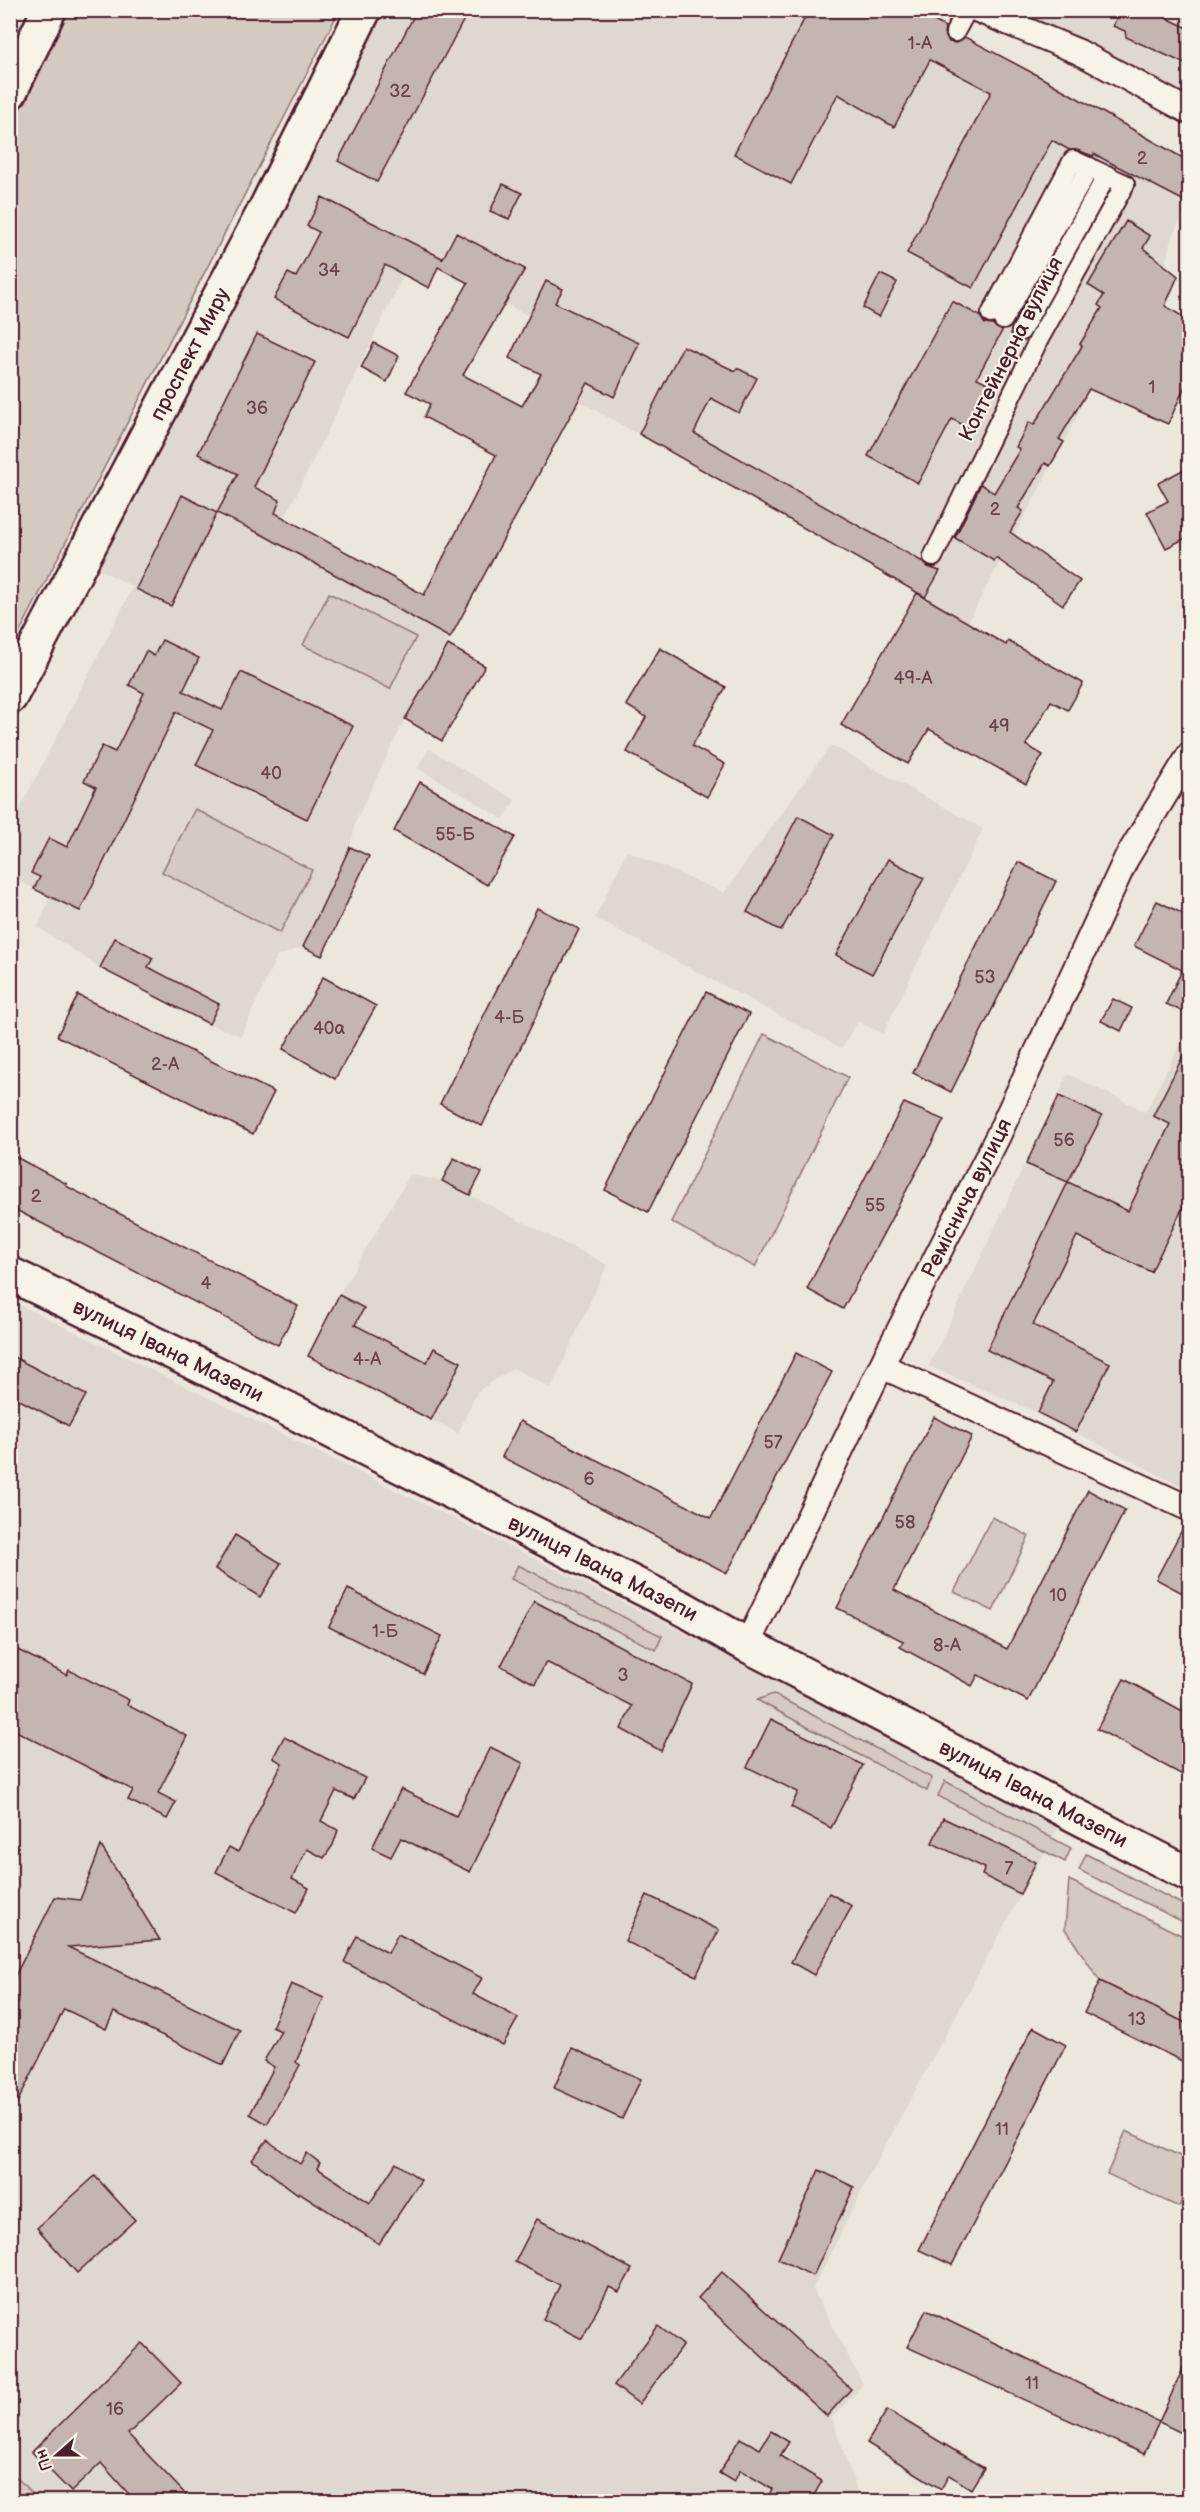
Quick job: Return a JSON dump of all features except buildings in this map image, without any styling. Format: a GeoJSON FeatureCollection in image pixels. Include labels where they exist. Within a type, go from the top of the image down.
{"type":"FeatureCollection","features":[{"type":"Feature","properties":{"kind":"main road"},"geometry":{"type":"LineString","coordinates":[[10,92],[49,10]]}},
{"type":"Feature","properties":{"kind":"main road","name":"проспект Миру"},"geometry":{"type":"LineString","coordinates":[[10,697],[265,210],[364,10]]}},
{"type":"Feature","properties":{"kind":"main road","name":"вулиця Івана Мазепи"},"geometry":{"type":"LineString","coordinates":[[10,1274],[259,1394],[686,1610],[747,1645],[1190,1875]]}},
{"type":"Feature","properties":{"kind":"street"},"geometry":{"type":"LineString","coordinates":[[956,32],[967,10]]}},
{"type":"Feature","properties":{"kind":"street"},"geometry":{"type":"LineString","coordinates":[[978,10],[1079,52],[1190,112]]}},
{"type":"Feature","properties":{"kind":"street","name":"Контейнерна вулиця"},"geometry":{"type":"LineString","coordinates":[[933,557],[1038,341],[1125,184],[1073,160],[997,317]]}},
{"type":"Feature","properties":{"kind":"street","name":"Контейнерна вулиця"},"geometry":{"type":"LineString","coordinates":[[1021,331],[1107,175]]}},
{"type":"Feature","properties":{"kind":"street","name":"Реміснича вулиця"},"geometry":{"type":"LineString","coordinates":[[747,1645],[882,1366],[998,1136],[1126,859],[1190,754]]}},
{"type":"Feature","properties":{"kind":"street"},"geometry":{"type":"LineString","coordinates":[[882,1366],[1190,1509]]}},
{"type":"Feature","properties":{"kind":"shaded area"},"geometry":{"type":"Polygon","coordinates":[[[69,11],[339,11],[11,649],[11,127],[69,11]]]}},
{"type":"Feature","properties":{"kind":"shaded area"},"geometry":{"type":"Polygon","coordinates":[[[384,11],[915,11],[1189,159],[1189,203],[1171,239],[1165,266],[1122,321],[1064,442],[968,622],[578,400],[543,324],[438,267],[442,258],[418,246],[274,540],[450,638],[405,719],[356,820],[350,847],[303,947],[277,956],[241,1036],[209,1024],[100,968],[38,927],[50,897],[11,877],[10,828],[133,587],[99,569],[384,11]]]}},
{"type":"Feature","properties":{"kind":"shaded area"},"geometry":{"type":"Polygon","coordinates":[[[996,11],[1189,11],[1189,109],[996,11]]]}},
{"type":"Feature","properties":{"kind":"shaded area"},"geometry":{"type":"Polygon","coordinates":[[[329,593],[416,637],[390,689],[303,645],[329,593]]]}},
{"type":"Feature","properties":{"kind":"shaded area"},"geometry":{"type":"Polygon","coordinates":[[[831,745],[983,829],[883,1034],[858,1021],[842,1048],[595,918],[627,851],[724,893],[831,745]]]}},
{"type":"Feature","properties":{"kind":"shaded area"},"geometry":{"type":"Polygon","coordinates":[[[429,749],[515,800],[503,819],[418,768],[429,749]]]}},
{"type":"Feature","properties":{"kind":"shaded area"},"geometry":{"type":"Polygon","coordinates":[[[195,809],[312,870],[280,933],[162,872],[195,809]]]}},
{"type":"Feature","properties":{"kind":"shaded area"},"geometry":{"type":"Polygon","coordinates":[[[1189,1026],[1189,1490],[1038,1413],[929,1366],[1068,1074],[1146,1112],[1189,1026]]]}},
{"type":"Feature","properties":{"kind":"shaded area"},"geometry":{"type":"Polygon","coordinates":[[[764,1034],[848,1077],[755,1267],[671,1222],[764,1034]]]}},
{"type":"Feature","properties":{"kind":"shaded area"},"geometry":{"type":"Polygon","coordinates":[[[410,1175],[442,1181],[607,1265],[551,1388],[513,1368],[478,1391],[458,1433],[308,1356],[339,1295],[410,1175]]]}},
{"type":"Feature","properties":{"kind":"shaded area"},"geometry":{"type":"Polygon","coordinates":[[[10,1300],[1062,1819],[871,2172],[813,2289],[863,2384],[832,2418],[860,2501],[11,2501],[10,1300]]]}},
{"type":"Feature","properties":{"kind":"shaded area"},"geometry":{"type":"Polygon","coordinates":[[[992,1517],[1029,1536],[993,1611],[954,1592],[992,1517]]]}},
{"type":"Feature","properties":{"kind":"shaded area"},"geometry":{"type":"Polygon","coordinates":[[[518,1565],[662,1636],[656,1650],[511,1579],[518,1565]]]}},
{"type":"Feature","properties":{"kind":"shaded area"},"geometry":{"type":"Polygon","coordinates":[[[773,1694],[932,1778],[927,1791],[757,1700],[773,1694]]]}},
{"type":"Feature","properties":{"kind":"shaded area"},"geometry":{"type":"Polygon","coordinates":[[[945,1781],[1071,1848],[1065,1862],[938,1796],[945,1781]]]}},
{"type":"Feature","properties":{"kind":"shaded area"},"geometry":{"type":"Polygon","coordinates":[[[1086,1854],[1189,1908],[1189,1925],[1079,1870],[1086,1854]]]}},
{"type":"Feature","properties":{"kind":"shaded area"},"geometry":{"type":"Polygon","coordinates":[[[1069,1880],[1189,1939],[1189,2025],[1100,1981],[1065,1929],[1069,1880]]]}},
{"type":"Feature","properties":{"kind":"shaded area"},"geometry":{"type":"Polygon","coordinates":[[[1126,2131],[1189,2160],[1189,2183],[1179,2207],[1107,2174],[1126,2131]]]}},
{"type":"Feature","properties":{"kind":"shaded area"},"geometry":{"type":"Polygon","coordinates":[[[11,2472],[40,2501],[11,2501],[11,2472]]]}}]}
